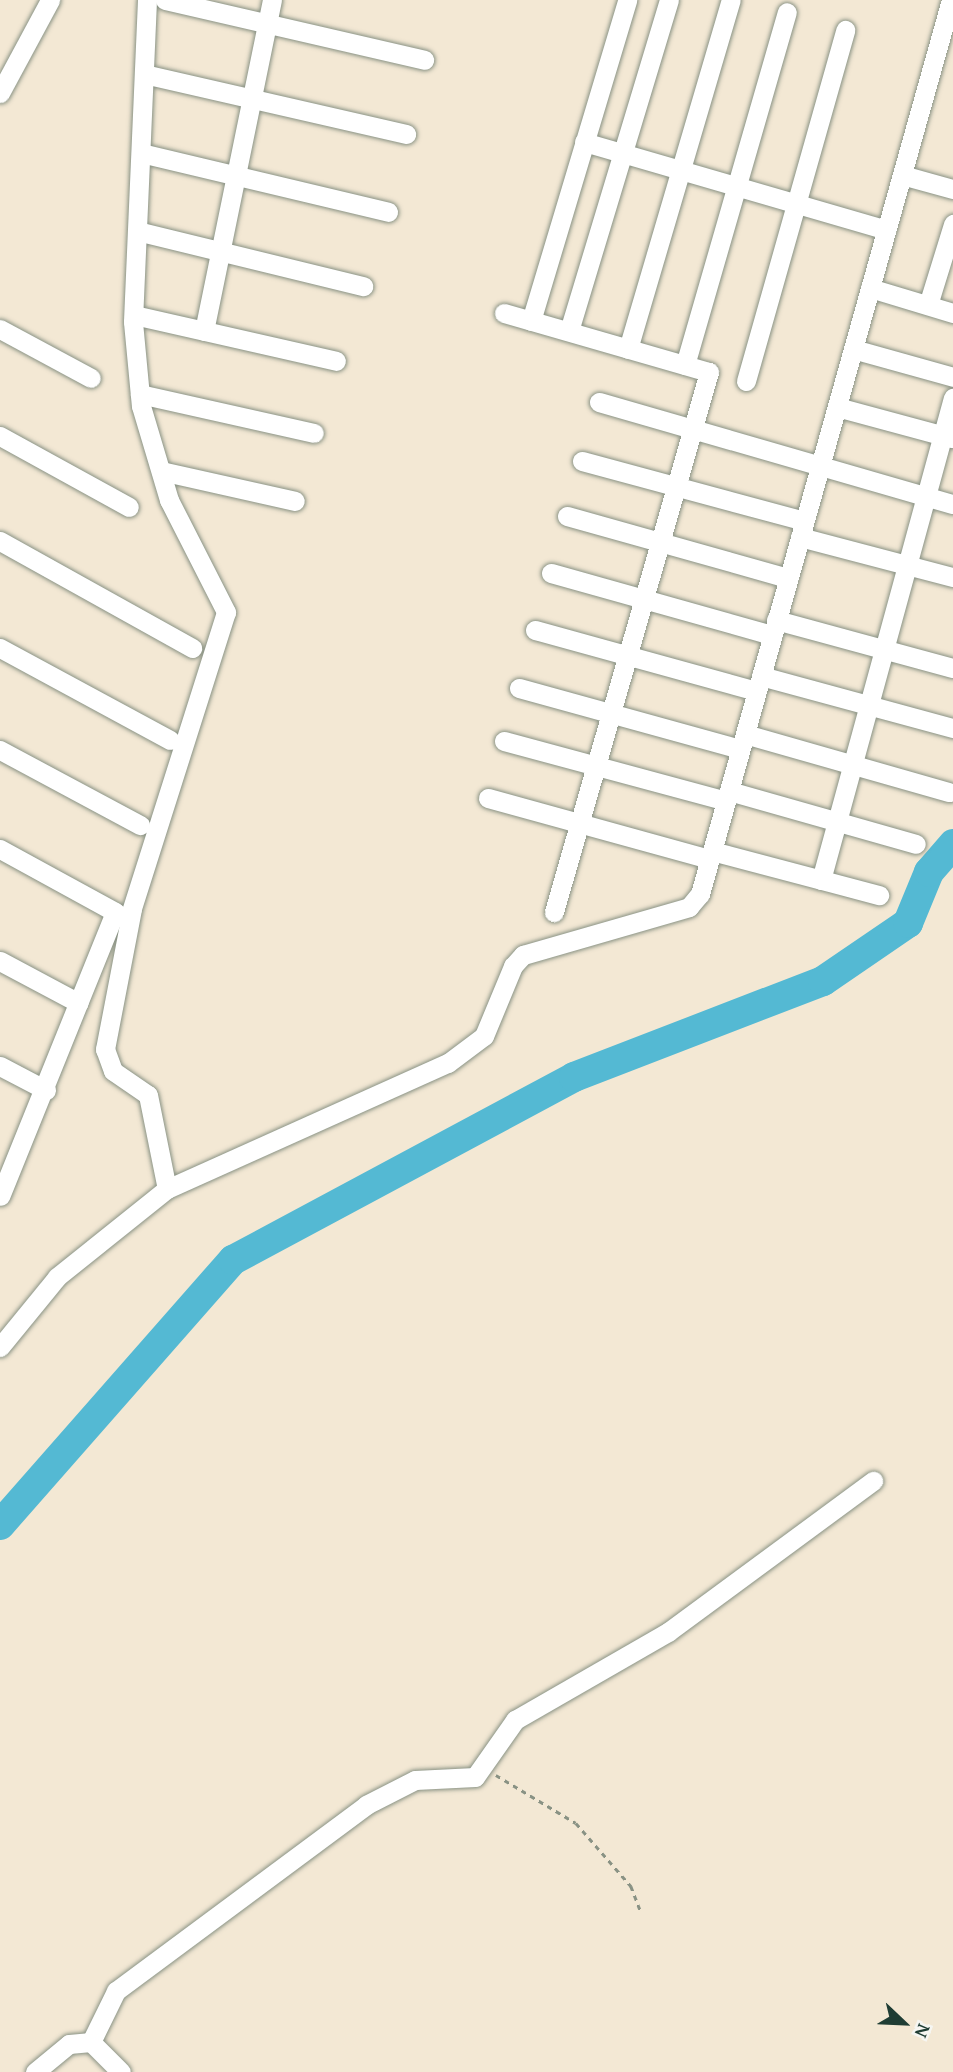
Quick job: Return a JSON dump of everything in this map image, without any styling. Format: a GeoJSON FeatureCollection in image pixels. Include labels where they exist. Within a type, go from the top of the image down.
{"type":"FeatureCollection","features":[{"type":"Feature","properties":{"kind":"street"},"geometry":{"type":"LineString","coordinates":[[0,93],[50,0]]}},
{"type":"Feature","properties":{"kind":"street"},"geometry":{"type":"LineString","coordinates":[[147,0],[134,315],[140,394],[161,471],[226,612],[130,917],[105,1049],[113,1071],[148,1096],[167,1189]]}},
{"type":"Feature","properties":{"kind":"street"},"geometry":{"type":"LineString","coordinates":[[165,0],[424,60]]}},
{"type":"Feature","properties":{"kind":"street"},"geometry":{"type":"LineString","coordinates":[[204,331],[216,250],[272,0]]}},
{"type":"Feature","properties":{"kind":"street"},"geometry":{"type":"LineString","coordinates":[[531,321],[627,0]]}},
{"type":"Feature","properties":{"kind":"street"},"geometry":{"type":"LineString","coordinates":[[569,331],[669,0]]}},
{"type":"Feature","properties":{"kind":"street"},"geometry":{"type":"LineString","coordinates":[[628,349],[731,0]]}},
{"type":"Feature","properties":{"kind":"street"},"geometry":{"type":"LineString","coordinates":[[0,1347],[57,1277],[167,1189],[447,1063],[484,1036],[513,966],[523,955],[689,907],[700,894],[902,174],[944,61],[951,1]]}},
{"type":"Feature","properties":{"kind":"street"},"geometry":{"type":"LineString","coordinates":[[685,365],[739,187],[787,12]]}},
{"type":"Feature","properties":{"kind":"street"},"geometry":{"type":"LineString","coordinates":[[746,381],[845,30]]}},
{"type":"Feature","properties":{"kind":"street"},"geometry":{"type":"LineString","coordinates":[[144,74],[407,134]]}},
{"type":"Feature","properties":{"kind":"street"},"geometry":{"type":"LineString","coordinates":[[584,142],[681,173],[886,230]]}},
{"type":"Feature","properties":{"kind":"street"},"geometry":{"type":"LineString","coordinates":[[141,153],[388,212]]}},
{"type":"Feature","properties":{"kind":"street"},"geometry":{"type":"LineString","coordinates":[[902,174],[953,189]]}},
{"type":"Feature","properties":{"kind":"street"},"geometry":{"type":"LineString","coordinates":[[928,305],[949,250],[953,224]]}},
{"type":"Feature","properties":{"kind":"street"},"geometry":{"type":"LineString","coordinates":[[137,231],[363,286]]}},
{"type":"Feature","properties":{"kind":"street"},"geometry":{"type":"LineString","coordinates":[[870,288],[953,313]]}},
{"type":"Feature","properties":{"kind":"street"},"geometry":{"type":"LineString","coordinates":[[504,313],[709,372],[676,485],[664,541],[616,715],[597,766],[554,912]]}},
{"type":"Feature","properties":{"kind":"street"},"geometry":{"type":"LineString","coordinates":[[134,315],[336,361]]}},
{"type":"Feature","properties":{"kind":"street"},"geometry":{"type":"LineString","coordinates":[[0,329],[91,378]]}},
{"type":"Feature","properties":{"kind":"street"},"geometry":{"type":"LineString","coordinates":[[853,349],[953,377]]}},
{"type":"Feature","properties":{"kind":"street"},"geometry":{"type":"LineString","coordinates":[[140,394],[314,433]]}},
{"type":"Feature","properties":{"kind":"street"},"geometry":{"type":"LineString","coordinates":[[821,880],[856,764],[924,496],[947,436],[953,398]]}},
{"type":"Feature","properties":{"kind":"street"},"geometry":{"type":"LineString","coordinates":[[598,402],[953,504]]}},
{"type":"Feature","properties":{"kind":"street"},"geometry":{"type":"LineString","coordinates":[[837,407],[947,436]]}},
{"type":"Feature","properties":{"kind":"street"},"geometry":{"type":"LineString","coordinates":[[0,436],[128,507]]}},
{"type":"Feature","properties":{"kind":"street"},"geometry":{"type":"LineString","coordinates":[[582,461],[676,485],[907,564],[953,577]]}},
{"type":"Feature","properties":{"kind":"street"},"geometry":{"type":"LineString","coordinates":[[161,471],[295,501]]}},
{"type":"Feature","properties":{"kind":"street"},"geometry":{"type":"LineString","coordinates":[[567,516],[664,541],[788,578]]}},
{"type":"Feature","properties":{"kind":"street"},"geometry":{"type":"LineString","coordinates":[[0,541],[192,649]]}},
{"type":"Feature","properties":{"kind":"street"},"geometry":{"type":"LineString","coordinates":[[551,573],[647,599],[886,650],[953,668]]}},
{"type":"Feature","properties":{"kind":"street"},"geometry":{"type":"LineString","coordinates":[[535,630],[631,656],[871,705],[953,728]]}},
{"type":"Feature","properties":{"kind":"street"},"geometry":{"type":"LineString","coordinates":[[0,648],[170,740]]}},
{"type":"Feature","properties":{"kind":"street"},"geometry":{"type":"LineString","coordinates":[[519,688],[616,715],[856,764],[949,792]]}},
{"type":"Feature","properties":{"kind":"street"},"geometry":{"type":"LineString","coordinates":[[504,741],[597,766],[839,820],[916,844]]}},
{"type":"Feature","properties":{"kind":"street"},"geometry":{"type":"LineString","coordinates":[[0,750],[140,825]]}},
{"type":"Feature","properties":{"kind":"street"},"geometry":{"type":"LineString","coordinates":[[488,798],[579,824],[879,895]]}},
{"type":"Feature","properties":{"kind":"street"},"geometry":{"type":"LineString","coordinates":[[0,849],[115,912],[46,1090],[7,1167],[0,1196]]}},
{"type":"Feature","properties":{"kind":"street"},"geometry":{"type":"LineString","coordinates":[[0,961],[79,1003]]}},
{"type":"Feature","properties":{"kind":"street"},"geometry":{"type":"LineString","coordinates":[[0,1066],[46,1090]]}},
{"type":"Feature","properties":{"kind":"street"},"geometry":{"type":"LineString","coordinates":[[91,2042],[117,1991],[366,1805],[415,1780],[475,1777],[483,1770],[515,1720],[668,1632],[873,1480]]}},
{"type":"Feature","properties":{"kind":"street"},"geometry":{"type":"LineString","coordinates":[[35,2072],[69,2043],[91,2042],[121,2072]]}},
{"type":"Feature","properties":{"kind":"path"},"geometry":{"type":"LineString","coordinates":[[483,1770],[520,1785],[576,1823],[631,1886],[641,1912]]}},
{"type":"Feature","properties":{"kind":"waterway"},"geometry":{"type":"LineString","coordinates":[[0,1525],[233,1260],[574,1077],[823,981],[908,923],[929,872],[953,844]]}}]}
